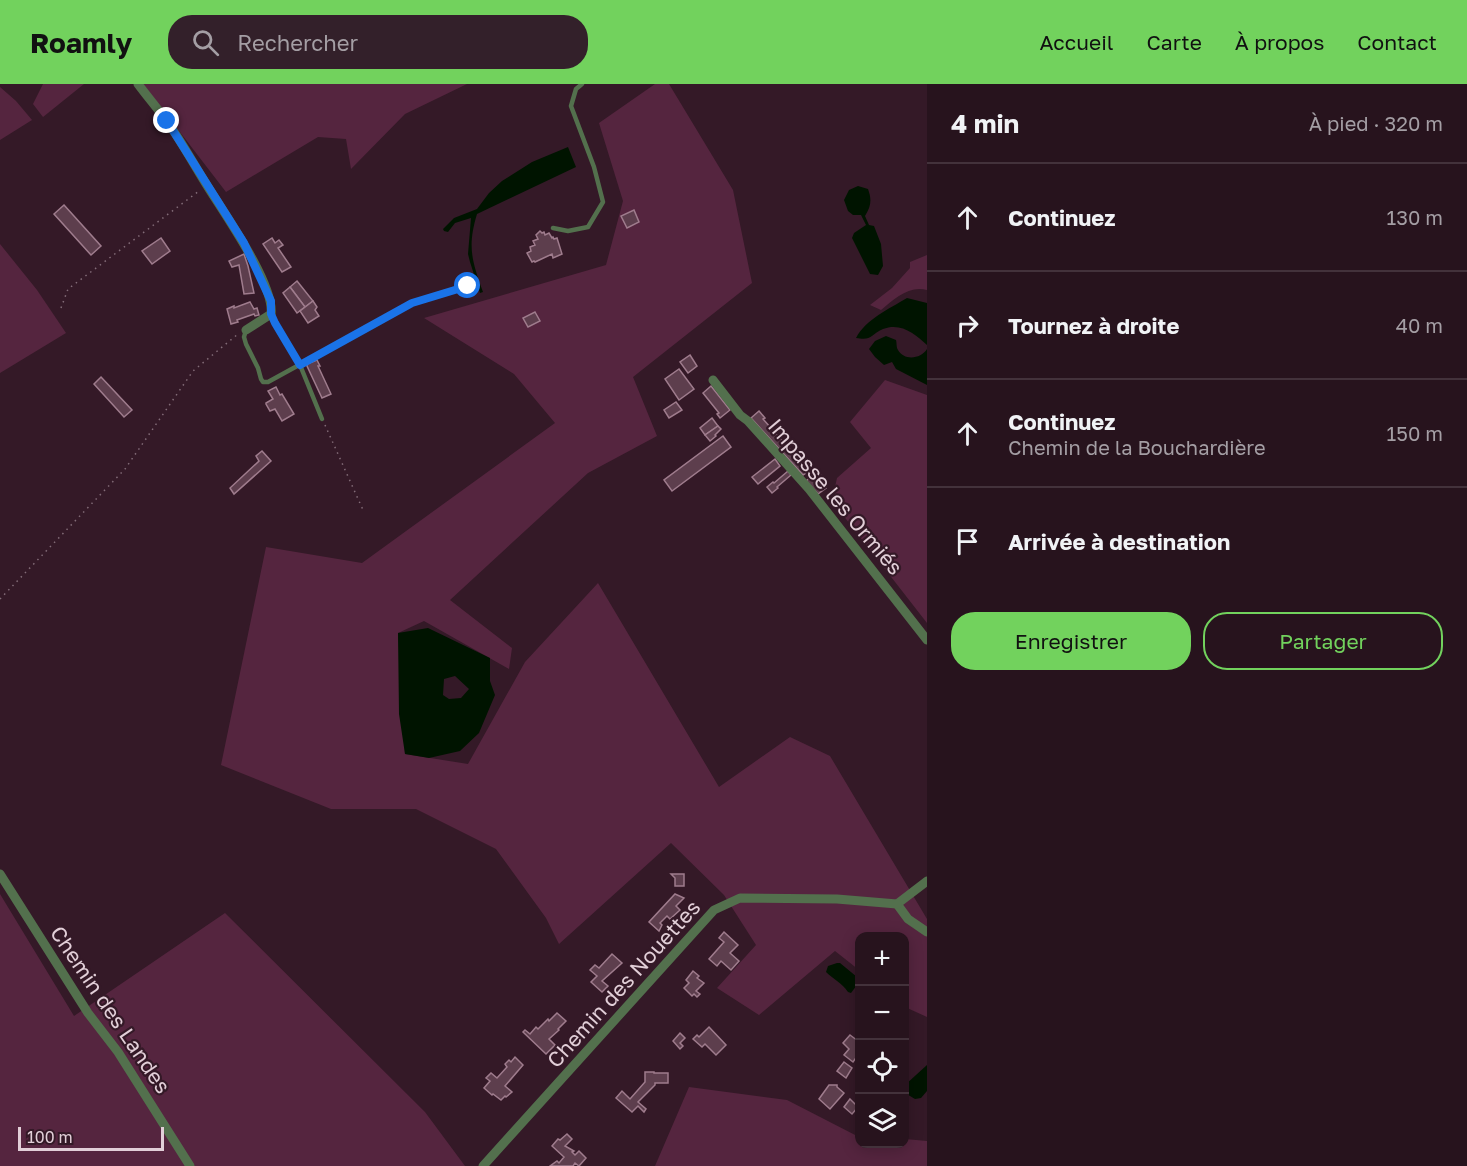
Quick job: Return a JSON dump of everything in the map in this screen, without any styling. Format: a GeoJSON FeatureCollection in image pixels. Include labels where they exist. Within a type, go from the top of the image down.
{"type":"FeatureCollection","features":[{"type":"Feature","properties":{"kind":"street"},"geometry":{"type":"LineString","coordinates":[[138,84],[167,121],[244,243],[261,278],[271,301],[271,314],[246,330]]}},
{"type":"Feature","properties":{"kind":"street","name":"Impasse les Ormiés"},"geometry":{"type":"LineString","coordinates":[[713,380],[740,415],[809,489],[927,640]]}},
{"type":"Feature","properties":{"kind":"street","name":"Chemin des Landes"},"geometry":{"type":"LineString","coordinates":[[0,874],[88,1013],[118,1052],[190,1166]]}},
{"type":"Feature","properties":{"kind":"street"},"geometry":{"type":"LineString","coordinates":[[927,881],[897,904],[908,919],[927,932]]}},
{"type":"Feature","properties":{"kind":"street","name":"Chemin des Nouettes"},"geometry":{"type":"LineString","coordinates":[[483,1166],[714,910],[740,898],[837,898],[897,904]]}},
{"type":"Feature","properties":{"kind":"lane"},"geometry":{"type":"LineString","coordinates":[[553,228],[568,231],[588,227],[603,202],[594,167],[571,106],[576,89],[582,84]]}},
{"type":"Feature","properties":{"kind":"lane"},"geometry":{"type":"LineString","coordinates":[[246,330],[244,337],[246,344],[261,379],[263,382],[268,382],[412,303],[468,286]]}},
{"type":"Feature","properties":{"kind":"lane"},"geometry":{"type":"LineString","coordinates":[[271,314],[300,365],[322,419]]}},
{"type":"Feature","properties":{"kind":"path"},"geometry":{"type":"LineString","coordinates":[[61,308],[68,289],[207,185]]}},
{"type":"Feature","properties":{"kind":"path"},"geometry":{"type":"LineString","coordinates":[[0,599],[125,469],[193,371],[234,336],[246,330]]}},
{"type":"Feature","properties":{"kind":"path"},"geometry":{"type":"LineString","coordinates":[[322,419],[363,510]]}},
{"type":"Feature","properties":{"kind":"shaded area"},"geometry":{"type":"Polygon","coordinates":[[[43,84],[84,84],[43,117],[33,104],[43,84]]]}},
{"type":"Feature","properties":{"kind":"shaded area"},"geometry":{"type":"Polygon","coordinates":[[[143,84],[467,84],[405,114],[351,169],[346,139],[318,137],[226,192],[143,84]]]}},
{"type":"Feature","properties":{"kind":"shaded area"},"geometry":{"type":"Polygon","coordinates":[[[655,84],[669,84],[733,190],[752,283],[633,377],[657,436],[588,473],[450,600],[512,648],[509,669],[424,621],[398,633],[405,754],[468,764],[525,662],[598,583],[719,787],[790,737],[830,756],[927,919],[927,1017],[909,1009],[909,932],[855,932],[855,967],[835,951],[759,1015],[717,988],[756,945],[724,895],[671,843],[559,944],[546,918],[496,849],[416,809],[331,809],[221,765],[266,547],[362,563],[555,423],[514,374],[424,318],[606,265],[623,201],[599,123],[655,84]]]}},
{"type":"Feature","properties":{"kind":"shaded area"},"geometry":{"type":"Polygon","coordinates":[[[0,87],[32,120],[0,140],[0,87]]]}},
{"type":"Feature","properties":{"kind":"shaded area"},"geometry":{"type":"Polygon","coordinates":[[[568,147],[576,167],[477,214],[472,236],[472,254],[483,292],[480,293],[468,254],[471,218],[455,223],[448,232],[443,229],[454,218],[477,209],[502,181],[532,162],[568,147]]]}},
{"type":"Feature","properties":{"kind":"shaded area"},"geometry":{"type":"Polygon","coordinates":[[[858,186],[868,189],[870,203],[865,216],[869,225],[874,226],[881,244],[883,266],[878,275],[870,274],[852,238],[854,233],[866,225],[861,215],[853,215],[848,211],[844,200],[849,190],[858,186]]]}},
{"type":"Feature","properties":{"kind":"shaded area"},"geometry":{"type":"Polygon","coordinates":[[[0,244],[37,290],[66,333],[0,373],[0,244]]]}},
{"type":"Feature","properties":{"kind":"shaded area"},"geometry":{"type":"Polygon","coordinates":[[[927,255],[927,290],[908,291],[881,310],[870,305],[892,288],[910,268],[910,262],[927,255]]]}},
{"type":"Feature","properties":{"kind":"shaded area"},"geometry":{"type":"Polygon","coordinates":[[[907,298],[927,303],[927,345],[913,333],[896,327],[883,329],[868,338],[856,338],[872,320],[907,298]]]}},
{"type":"Feature","properties":{"kind":"shaded area"},"geometry":{"type":"Polygon","coordinates":[[[886,336],[896,340],[897,349],[904,356],[917,357],[927,349],[927,385],[896,369],[892,362],[884,365],[875,357],[869,349],[875,341],[886,336]]]}},
{"type":"Feature","properties":{"kind":"shaded area"},"geometry":{"type":"Polygon","coordinates":[[[885,380],[927,395],[927,623],[832,501],[837,478],[871,448],[850,422],[885,380]]]}},
{"type":"Feature","properties":{"kind":"shaded area"},"geometry":{"type":"Polygon","coordinates":[[[428,628],[490,658],[490,681],[495,695],[479,733],[460,751],[429,758],[405,754],[399,714],[398,633],[428,628]],[[455,676],[444,679],[443,695],[449,699],[461,698],[469,689],[455,676]]]}},
{"type":"Feature","properties":{"kind":"shaded area"},"geometry":{"type":"Polygon","coordinates":[[[0,894],[74,1016],[225,913],[425,1112],[465,1166],[0,1166],[0,894]]]}},
{"type":"Feature","properties":{"kind":"shaded area"},"geometry":{"type":"Polygon","coordinates":[[[840,963],[855,975],[855,988],[851,993],[826,972],[828,966],[840,963]]]}},
{"type":"Feature","properties":{"kind":"shaded area"},"geometry":{"type":"Polygon","coordinates":[[[927,1065],[927,1091],[921,1098],[915,1099],[909,1095],[909,1081],[927,1065]]]}},
{"type":"Feature","properties":{"kind":"shaded area"},"geometry":{"type":"Polygon","coordinates":[[[689,1087],[787,1100],[855,1135],[855,1148],[909,1148],[909,1139],[927,1141],[927,1166],[655,1166],[689,1087]]]}},
{"type":"Feature","properties":{"kind":"building"},"geometry":{"type":"Polygon","coordinates":[[[64,205],[101,246],[91,255],[54,214],[64,205]]]}},
{"type":"Feature","properties":{"kind":"building"},"geometry":{"type":"Polygon","coordinates":[[[634,210],[639,222],[627,228],[621,216],[634,210]]]}},
{"type":"Feature","properties":{"kind":"building"},"geometry":{"type":"Polygon","coordinates":[[[540,231],[545,235],[549,233],[554,239],[557,238],[562,254],[553,258],[552,254],[532,262],[527,253],[531,251],[530,247],[535,245],[533,241],[538,239],[536,235],[540,231]]]}},
{"type":"Feature","properties":{"kind":"building"},"geometry":{"type":"Polygon","coordinates":[[[161,238],[170,251],[152,264],[142,251],[161,238]]]}},
{"type":"Feature","properties":{"kind":"building"},"geometry":{"type":"Polygon","coordinates":[[[272,238],[275,243],[279,240],[283,245],[278,248],[291,267],[282,272],[263,244],[272,238]]]}},
{"type":"Feature","properties":{"kind":"building"},"geometry":{"type":"Polygon","coordinates":[[[244,254],[254,293],[244,294],[239,265],[232,267],[229,261],[244,254]]]}},
{"type":"Feature","properties":{"kind":"building"},"geometry":{"type":"Polygon","coordinates":[[[297,281],[313,301],[305,307],[290,287],[297,281]]]}},
{"type":"Feature","properties":{"kind":"building"},"geometry":{"type":"Polygon","coordinates":[[[290,287],[305,307],[297,313],[283,293],[290,287]]]}},
{"type":"Feature","properties":{"kind":"building"},"geometry":{"type":"Polygon","coordinates":[[[313,301],[319,316],[308,323],[300,311],[313,301]]]}},
{"type":"Feature","properties":{"kind":"building"},"geometry":{"type":"Polygon","coordinates":[[[250,302],[254,309],[257,308],[259,315],[254,314],[231,324],[227,309],[250,302]]]}},
{"type":"Feature","properties":{"kind":"building"},"geometry":{"type":"Polygon","coordinates":[[[535,312],[540,321],[528,327],[523,318],[535,312]]]}},
{"type":"Feature","properties":{"kind":"building"},"geometry":{"type":"Polygon","coordinates":[[[690,355],[697,366],[688,373],[680,362],[690,355]]]}},
{"type":"Feature","properties":{"kind":"building"},"geometry":{"type":"Polygon","coordinates":[[[317,360],[331,394],[322,398],[307,366],[317,360]]]}},
{"type":"Feature","properties":{"kind":"building"},"geometry":{"type":"Polygon","coordinates":[[[679,369],[694,389],[679,400],[665,379],[679,369]]]}},
{"type":"Feature","properties":{"kind":"building"},"geometry":{"type":"Polygon","coordinates":[[[101,377],[132,410],[124,417],[94,384],[101,377]]]}},
{"type":"Feature","properties":{"kind":"building"},"geometry":{"type":"Polygon","coordinates":[[[711,386],[730,410],[720,418],[717,414],[719,413],[703,393],[711,386]]]}},
{"type":"Feature","properties":{"kind":"building"},"geometry":{"type":"Polygon","coordinates":[[[276,387],[294,414],[282,421],[275,409],[270,411],[266,404],[273,399],[268,391],[276,387]]]}},
{"type":"Feature","properties":{"kind":"building"},"geometry":{"type":"Polygon","coordinates":[[[676,402],[682,410],[669,418],[664,410],[676,402]]]}},
{"type":"Feature","properties":{"kind":"building"},"geometry":{"type":"Polygon","coordinates":[[[759,411],[765,418],[763,419],[809,471],[803,475],[751,418],[759,411]]]}},
{"type":"Feature","properties":{"kind":"building"},"geometry":{"type":"Polygon","coordinates":[[[712,418],[718,426],[705,435],[700,428],[712,418]]]}},
{"type":"Feature","properties":{"kind":"building"},"geometry":{"type":"Polygon","coordinates":[[[718,426],[721,429],[710,441],[705,435],[718,426]]]}},
{"type":"Feature","properties":{"kind":"building"},"geometry":{"type":"Polygon","coordinates":[[[723,436],[731,447],[672,491],[664,480],[723,436]]]}},
{"type":"Feature","properties":{"kind":"building"},"geometry":{"type":"Polygon","coordinates":[[[262,451],[271,461],[234,494],[230,488],[259,461],[256,456],[262,451]]]}},
{"type":"Feature","properties":{"kind":"building"},"geometry":{"type":"Polygon","coordinates":[[[775,459],[780,466],[758,484],[752,477],[775,459]]]}},
{"type":"Feature","properties":{"kind":"building"},"geometry":{"type":"Polygon","coordinates":[[[788,471],[791,475],[772,493],[767,487],[788,471]]]}},
{"type":"Feature","properties":{"kind":"building"},"geometry":{"type":"Polygon","coordinates":[[[817,471],[825,480],[822,483],[826,488],[818,494],[806,481],[817,471]]]}},
{"type":"Feature","properties":{"kind":"building"},"geometry":{"type":"Polygon","coordinates":[[[671,874],[684,874],[684,886],[675,886],[675,878],[671,874]]]}},
{"type":"Feature","properties":{"kind":"building"},"geometry":{"type":"Polygon","coordinates":[[[675,894],[684,898],[676,906],[680,910],[670,919],[667,916],[660,923],[662,925],[659,931],[649,922],[675,894]]]}},
{"type":"Feature","properties":{"kind":"building"},"geometry":{"type":"Polygon","coordinates":[[[724,932],[738,945],[730,953],[739,961],[731,970],[721,961],[717,966],[709,959],[724,942],[719,938],[724,932]]]}},
{"type":"Feature","properties":{"kind":"building"},"geometry":{"type":"Polygon","coordinates":[[[612,954],[622,963],[602,981],[608,986],[602,992],[591,982],[597,976],[590,970],[595,965],[599,968],[612,954]]]}},
{"type":"Feature","properties":{"kind":"building"},"geometry":{"type":"Polygon","coordinates":[[[693,971],[704,983],[696,991],[700,994],[697,997],[694,994],[692,996],[684,988],[689,983],[686,980],[693,971]]]}},
{"type":"Feature","properties":{"kind":"building"},"geometry":{"type":"Polygon","coordinates":[[[557,1013],[566,1021],[549,1039],[555,1045],[546,1054],[523,1032],[525,1030],[530,1034],[536,1027],[538,1029],[557,1013]]]}},
{"type":"Feature","properties":{"kind":"building"},"geometry":{"type":"Polygon","coordinates":[[[709,1027],[726,1045],[716,1055],[705,1044],[702,1047],[693,1039],[697,1035],[699,1037],[709,1027]]]}},
{"type":"Feature","properties":{"kind":"building"},"geometry":{"type":"Polygon","coordinates":[[[680,1033],[685,1038],[680,1043],[683,1046],[680,1049],[673,1041],[680,1033]]]}},
{"type":"Feature","properties":{"kind":"building"},"geometry":{"type":"Polygon","coordinates":[[[850,1035],[855,1039],[853,1062],[844,1055],[849,1049],[843,1043],[850,1035]]]}},
{"type":"Feature","properties":{"kind":"building"},"geometry":{"type":"Polygon","coordinates":[[[515,1057],[523,1065],[505,1086],[512,1092],[501,1100],[484,1088],[490,1081],[486,1078],[491,1073],[497,1078],[507,1067],[505,1064],[509,1060],[511,1062],[515,1057]]]}},
{"type":"Feature","properties":{"kind":"building"},"geometry":{"type":"Polygon","coordinates":[[[844,1062],[852,1068],[846,1078],[837,1071],[844,1062]]]}},
{"type":"Feature","properties":{"kind":"building"},"geometry":{"type":"Polygon","coordinates":[[[645,1072],[668,1073],[668,1083],[655,1083],[638,1102],[646,1109],[644,1112],[638,1106],[632,1112],[616,1098],[622,1091],[630,1099],[645,1082],[645,1072]]]}},
{"type":"Feature","properties":{"kind":"building"},"geometry":{"type":"Polygon","coordinates":[[[829,1085],[837,1085],[844,1093],[830,1109],[819,1099],[829,1085]]]}},
{"type":"Feature","properties":{"kind":"building"},"geometry":{"type":"Polygon","coordinates":[[[850,1099],[855,1104],[855,1110],[852,1114],[844,1107],[850,1099]]]}},
{"type":"Feature","properties":{"kind":"building"},"geometry":{"type":"Polygon","coordinates":[[[567,1134],[572,1139],[565,1146],[574,1151],[572,1152],[575,1155],[579,1151],[586,1158],[579,1166],[575,1163],[573,1166],[550,1166],[557,1161],[559,1163],[564,1157],[552,1146],[567,1134]]]}},
{"type":"Feature","properties":{"kind":"route"},"geometry":{"type":"LineString","coordinates":[[167,121],[244,243],[271,301],[271,314],[275,323],[300,365],[412,303],[468,286]]}}]}
